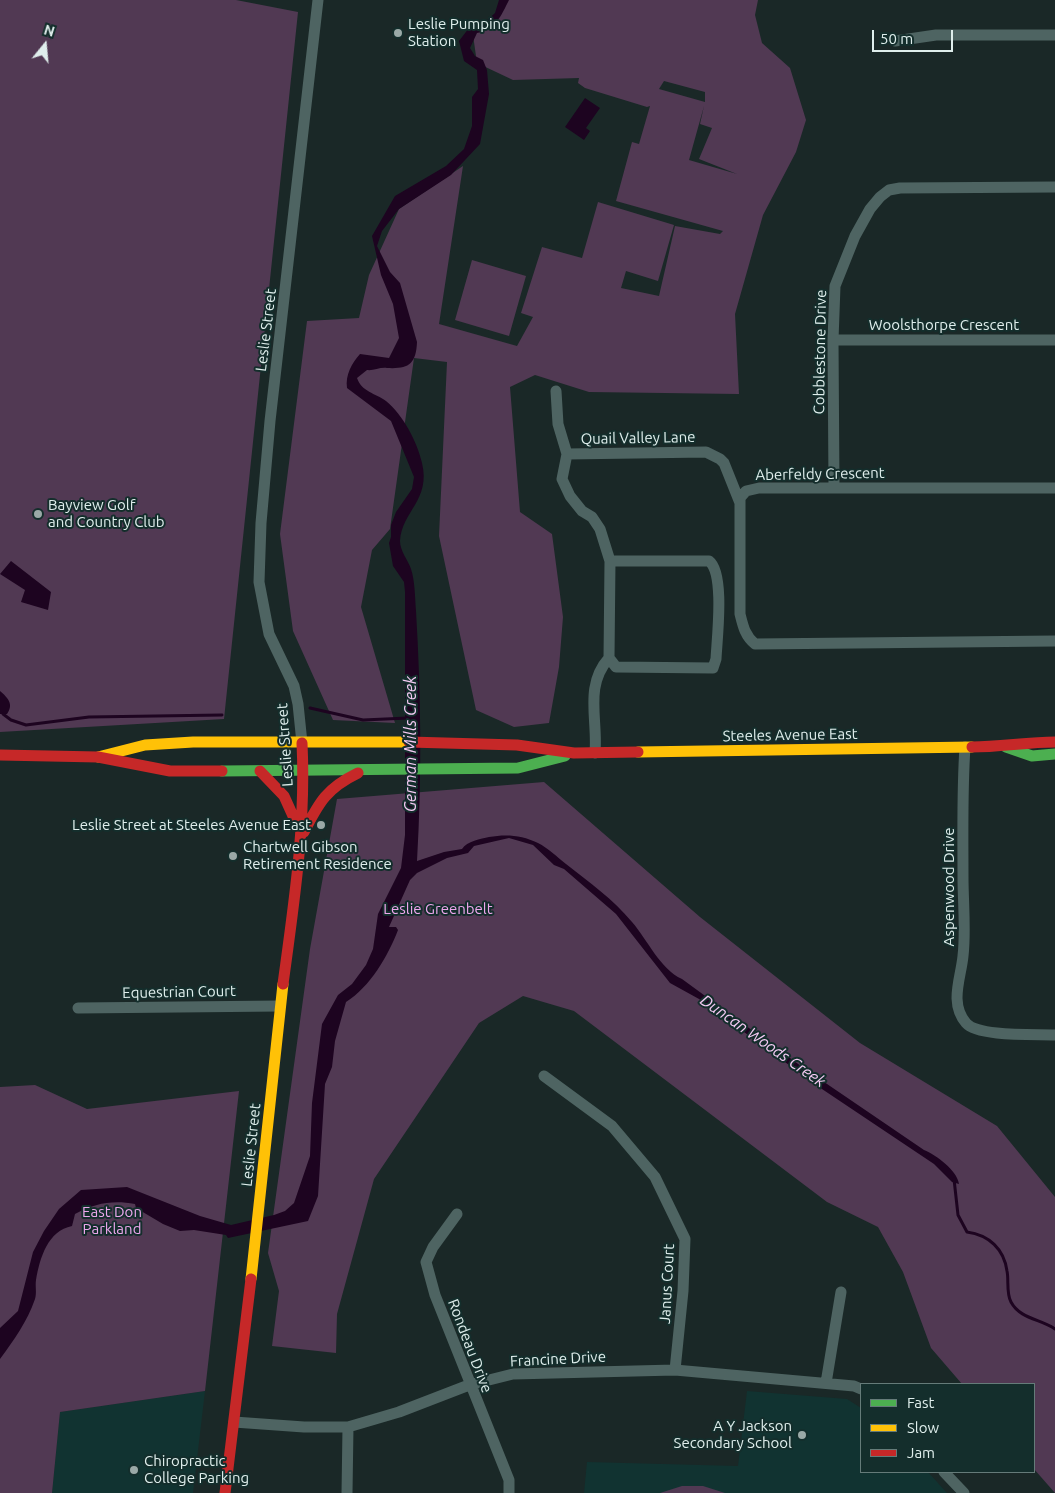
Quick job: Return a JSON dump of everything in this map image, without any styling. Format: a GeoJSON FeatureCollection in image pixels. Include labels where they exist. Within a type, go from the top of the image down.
{"type":"FeatureCollection","features":[{"type":"Feature","properties":{"kind":"main road","name":"Steeles Avenue East"},"geometry":{"type":"LineString","coordinates":[[98,757],[145,744],[165,743],[431,742],[517,745],[574,753],[595,753],[1006,747],[1031,742],[1055,742]]}},
{"type":"Feature","properties":{"kind":"main road","name":"Leslie Street"},"geometry":{"type":"LineString","coordinates":[[225,1493],[260,1208],[280,1006],[302,836],[302,743]]}},
{"type":"Feature","properties":{"kind":"main road","name":"Steeles Avenue East"},"geometry":{"type":"LineString","coordinates":[[1006,747],[1032,756],[1055,754]]}},
{"type":"Feature","properties":{"kind":"main road","name":"Steeles Avenue East"},"geometry":{"type":"LineString","coordinates":[[0,755],[98,757],[170,771],[260,771],[518,768],[574,753]]}},
{"type":"Feature","properties":{"kind":"main road"},"geometry":{"type":"LineString","coordinates":[[302,836],[326,791],[337,782],[363,770]]}},
{"type":"Feature","properties":{"kind":"main road"},"geometry":{"type":"LineString","coordinates":[[260,771],[286,798],[302,836]]}},
{"type":"Feature","properties":{"kind":"street","name":"Leslie Street"},"geometry":{"type":"LineString","coordinates":[[302,743],[294,686],[269,634],[258,582],[270,421],[318,0]]}},
{"type":"Feature","properties":{"kind":"street"},"geometry":{"type":"LineString","coordinates":[[895,41],[936,34],[1055,35]]}},
{"type":"Feature","properties":{"kind":"street","name":"Cobblestone Drive"},"geometry":{"type":"LineString","coordinates":[[834,487],[833,340],[835,286],[855,236],[870,209],[889,190],[1055,187]]}},
{"type":"Feature","properties":{"kind":"street","name":"Woolsthorpe Crescent"},"geometry":{"type":"LineString","coordinates":[[833,340],[1055,340]]}},
{"type":"Feature","properties":{"kind":"street"},"geometry":{"type":"LineString","coordinates":[[556,391],[558,424],[566,454],[562,479],[570,496],[582,511],[592,517],[600,529],[610,561],[609,658],[616,667],[713,668],[716,659],[718,596],[718,576],[713,564],[709,561],[610,561]]}},
{"type":"Feature","properties":{"kind":"street","name":"Quail Valley Lane"},"geometry":{"type":"LineString","coordinates":[[566,454],[706,452],[724,463],[740,503]]}},
{"type":"Feature","properties":{"kind":"street","name":"Aberfeldy Crescent"},"geometry":{"type":"LineString","coordinates":[[740,503],[740,498],[746,491],[759,488],[1055,488]]}},
{"type":"Feature","properties":{"kind":"street"},"geometry":{"type":"LineString","coordinates":[[740,503],[740,614],[743,628],[749,639],[755,644],[1055,641]]}},
{"type":"Feature","properties":{"kind":"street"},"geometry":{"type":"LineString","coordinates":[[595,753],[597,731],[593,712],[594,684],[601,667],[609,658]]}},
{"type":"Feature","properties":{"kind":"street","name":"Aspenwood Drive"},"geometry":{"type":"LineString","coordinates":[[965,747],[963,779],[965,940],[957,987],[957,1002],[960,1013],[966,1023],[982,1031],[1055,1035]]}},
{"type":"Feature","properties":{"kind":"street","name":"Equestrian Court"},"geometry":{"type":"LineString","coordinates":[[78,1008],[280,1006]]}},
{"type":"Feature","properties":{"kind":"street","name":"Janus Court"},"geometry":{"type":"LineString","coordinates":[[544,1076],[612,1126],[655,1177],[685,1239],[683,1291],[675,1370]]}},
{"type":"Feature","properties":{"kind":"street","name":"Rondeau Drive"},"geometry":{"type":"LineString","coordinates":[[457,1214],[433,1247],[426,1262],[435,1295],[469,1385],[509,1480],[509,1493]]}},
{"type":"Feature","properties":{"kind":"street"},"geometry":{"type":"LineString","coordinates":[[826,1384],[841,1292]]}},
{"type":"Feature","properties":{"kind":"street","name":"Francine Drive"},"geometry":{"type":"LineString","coordinates":[[234,1422],[304,1427],[348,1427],[399,1412],[469,1385],[512,1374],[675,1370],[860,1389]]}},
{"type":"Feature","properties":{"kind":"street"},"geometry":{"type":"LineString","coordinates":[[347,1493],[348,1427]]}},
{"type":"Feature","properties":{"kind":"street"},"geometry":{"type":"LineString","coordinates":[[945,1473],[964,1493]]}},
{"type":"Feature","properties":{"kind":"shaded area"},"geometry":{"type":"Polygon","coordinates":[[[205,1391],[193,1493],[52,1493],[60,1412],[205,1391]]]}},
{"type":"Feature","properties":{"kind":"shaded area","name":"A Y Jackson Secondary School"},"geometry":{"type":"Polygon","coordinates":[[[747,1391],[847,1399],[860,1407],[860,1473],[929,1473],[947,1493],[584,1493],[587,1462],[738,1466],[747,1391]]]}},
{"type":"Feature","properties":{"kind":"green space","name":"Bayview Golf and Country Club"},"geometry":{"type":"Polygon","coordinates":[[[0,0],[236,0],[298,12],[224,719],[0,732],[0,0]]]}},
{"type":"Feature","properties":{"kind":"green space"},"geometry":{"type":"Polygon","coordinates":[[[502,0],[758,0],[755,15],[762,43],[790,68],[806,120],[796,152],[763,215],[735,314],[739,394],[589,392],[535,375],[510,387],[520,512],[552,534],[563,617],[559,667],[549,723],[514,727],[476,710],[439,536],[447,362],[414,358],[390,529],[372,550],[361,607],[395,723],[333,720],[293,631],[280,534],[307,321],[359,318],[369,275],[399,209],[463,166],[439,324],[517,346],[533,317],[521,313],[542,247],[582,258],[598,202],[674,225],[658,281],[626,271],[621,288],[659,296],[675,226],[720,234],[723,231],[616,201],[632,142],[639,144],[650,106],[647,107],[585,88],[578,83],[579,78],[513,80],[477,63],[473,35],[501,14],[502,0]],[[664,81],[659,89],[705,102],[705,92],[664,81]],[[704,106],[689,160],[737,174],[699,159],[712,128],[700,124],[704,106]]]}},
{"type":"Feature","properties":{"kind":"green space"},"geometry":{"type":"Polygon","coordinates":[[[472,260],[526,276],[509,336],[455,320],[472,260]]]}},
{"type":"Feature","properties":{"kind":"green space","name":"Leslie Greenbelt"},"geometry":{"type":"Polygon","coordinates":[[[544,782],[700,917],[860,1043],[997,1126],[1055,1197],[1055,1493],[1035,1470],[1035,1383],[961,1383],[931,1348],[903,1272],[878,1227],[827,1202],[574,1011],[523,996],[479,1023],[374,1179],[337,1314],[336,1353],[272,1346],[279,1291],[268,1253],[310,949],[337,799],[544,782]]]}},
{"type":"Feature","properties":{"kind":"green space","name":"East Don Parkland"},"geometry":{"type":"Polygon","coordinates":[[[35,1085],[87,1109],[239,1091],[205,1391],[60,1412],[52,1493],[0,1493],[0,1087],[35,1085]]]}},
{"type":"Feature","properties":{"kind":"green space"},"geometry":{"type":"Polygon","coordinates":[[[682,1486],[703,1486],[725,1493],[660,1493],[682,1486]]]}},
{"type":"Feature","properties":{"kind":"water","name":"German Mills Creek"},"geometry":{"type":"Polygon","coordinates":[[[499,0],[509,0],[497,21],[484,31],[477,33],[470,48],[475,56],[483,60],[487,70],[489,94],[480,144],[451,175],[399,209],[382,231],[377,246],[390,272],[400,283],[417,342],[415,356],[413,361],[400,368],[367,370],[357,378],[365,389],[386,401],[404,421],[417,446],[424,476],[420,496],[406,521],[400,541],[413,579],[418,642],[420,767],[417,861],[444,852],[462,849],[474,841],[495,836],[508,835],[520,837],[542,845],[617,906],[638,929],[660,961],[674,974],[805,1069],[940,1159],[954,1173],[959,1184],[952,1182],[934,1164],[819,1087],[699,999],[670,983],[616,914],[564,869],[554,865],[533,845],[509,838],[474,846],[468,853],[447,858],[417,873],[410,880],[389,927],[396,927],[398,930],[389,950],[363,988],[346,1002],[335,1041],[332,1067],[325,1084],[318,1196],[308,1221],[228,1238],[226,1235],[194,1230],[180,1231],[163,1224],[136,1208],[135,1204],[104,1203],[82,1210],[75,1214],[72,1226],[57,1233],[46,1246],[38,1271],[36,1297],[32,1307],[20,1330],[0,1359],[0,1328],[18,1311],[33,1252],[59,1209],[81,1190],[127,1187],[200,1216],[231,1225],[274,1215],[285,1211],[294,1203],[310,1156],[312,1103],[322,1024],[338,995],[352,984],[366,965],[373,949],[378,914],[401,868],[405,835],[405,592],[404,582],[393,566],[389,543],[391,525],[396,512],[412,489],[414,477],[391,421],[347,388],[347,378],[352,365],[360,354],[389,358],[399,338],[393,304],[381,275],[372,236],[395,196],[446,166],[464,149],[472,126],[472,97],[478,89],[477,70],[464,61],[459,41],[472,24],[481,26],[495,13],[499,0]]]}},
{"type":"Feature","properties":{"kind":"water"},"geometry":{"type":"Polygon","coordinates":[[[585,98],[600,108],[586,128],[590,131],[584,140],[565,127],[585,98]]]}},
{"type":"Feature","properties":{"kind":"water"},"geometry":{"type":"Polygon","coordinates":[[[11,561],[51,592],[48,610],[21,602],[25,590],[0,574],[11,561]]]}},
{"type":"Feature","properties":{"kind":"water"},"geometry":{"type":"Polygon","coordinates":[[[0,691],[10,704],[7,714],[0,714],[0,691]]]}},
{"type":"Feature","properties":{"kind":"waterway"},"geometry":{"type":"LineString","coordinates":[[310,708],[363,720],[408,718]]}},
{"type":"Feature","properties":{"kind":"waterway"},"geometry":{"type":"LineString","coordinates":[[3,714],[11,720],[26,725],[89,717],[222,715]]}},
{"type":"Feature","properties":{"kind":"waterway","name":"Duncan Woods Creek"},"geometry":{"type":"LineString","coordinates":[[954,1179],[958,1215],[967,1232],[989,1240],[1003,1256],[1007,1271],[1009,1295],[1015,1308],[1025,1315],[1055,1329]]}},
{"type":"Feature","properties":{"kind":"traffic: fast"},"geometry":{"type":"LineString","coordinates":[[1006,747],[1032,756],[1055,754]]}},
{"type":"Feature","properties":{"kind":"traffic: fast"},"geometry":{"type":"LineString","coordinates":[[222,771],[518,768],[565,756]]}},
{"type":"Feature","properties":{"kind":"traffic: slow"},"geometry":{"type":"LineString","coordinates":[[98,757],[145,745],[193,742],[409,742]]}},
{"type":"Feature","properties":{"kind":"traffic: slow"},"geometry":{"type":"LineString","coordinates":[[638,752],[972,747]]}},
{"type":"Feature","properties":{"kind":"traffic: slow"},"geometry":{"type":"LineString","coordinates":[[251,1279],[283,984]]}},
{"type":"Feature","properties":{"kind":"traffic: jam"},"geometry":{"type":"LineString","coordinates":[[409,742],[517,745],[574,753],[638,752]]}},
{"type":"Feature","properties":{"kind":"traffic: jam"},"geometry":{"type":"LineString","coordinates":[[972,747],[1055,742]]}},
{"type":"Feature","properties":{"kind":"traffic: jam"},"geometry":{"type":"LineString","coordinates":[[283,984],[301,834],[302,743]]}},
{"type":"Feature","properties":{"kind":"traffic: jam"},"geometry":{"type":"LineString","coordinates":[[0,755],[98,757],[170,771],[222,771]]}},
{"type":"Feature","properties":{"kind":"traffic: jam"},"geometry":{"type":"LineString","coordinates":[[260,771],[284,796],[298,827]]}},
{"type":"Feature","properties":{"kind":"traffic: jam"},"geometry":{"type":"LineString","coordinates":[[304,832],[314,812],[331,790],[358,773]]}},
{"type":"Feature","properties":{"kind":"traffic: jam"},"geometry":{"type":"LineString","coordinates":[[225,1493],[251,1279]]}},
{"type":"Feature","properties":{"kind":"place","name":"Leslie Pumping Station"},"geometry":{"type":"Point","coordinates":[398,33]}},
{"type":"Feature","properties":{"kind":"place","name":"Bayview Golf and Country Club"},"geometry":{"type":"Point","coordinates":[38,514]}},
{"type":"Feature","properties":{"kind":"place","name":"Leslie Street at Steeles Avenue East"},"geometry":{"type":"Point","coordinates":[321,825]}},
{"type":"Feature","properties":{"kind":"place","name":"Chartwell Gibson Retirement Residence"},"geometry":{"type":"Point","coordinates":[233,856]}},
{"type":"Feature","properties":{"kind":"place","name":"A Y Jackson Secondary School"},"geometry":{"type":"Point","coordinates":[802,1435]}},
{"type":"Feature","properties":{"kind":"place","name":"Chiropractic College Parking"},"geometry":{"type":"Point","coordinates":[134,1470]}}]}
